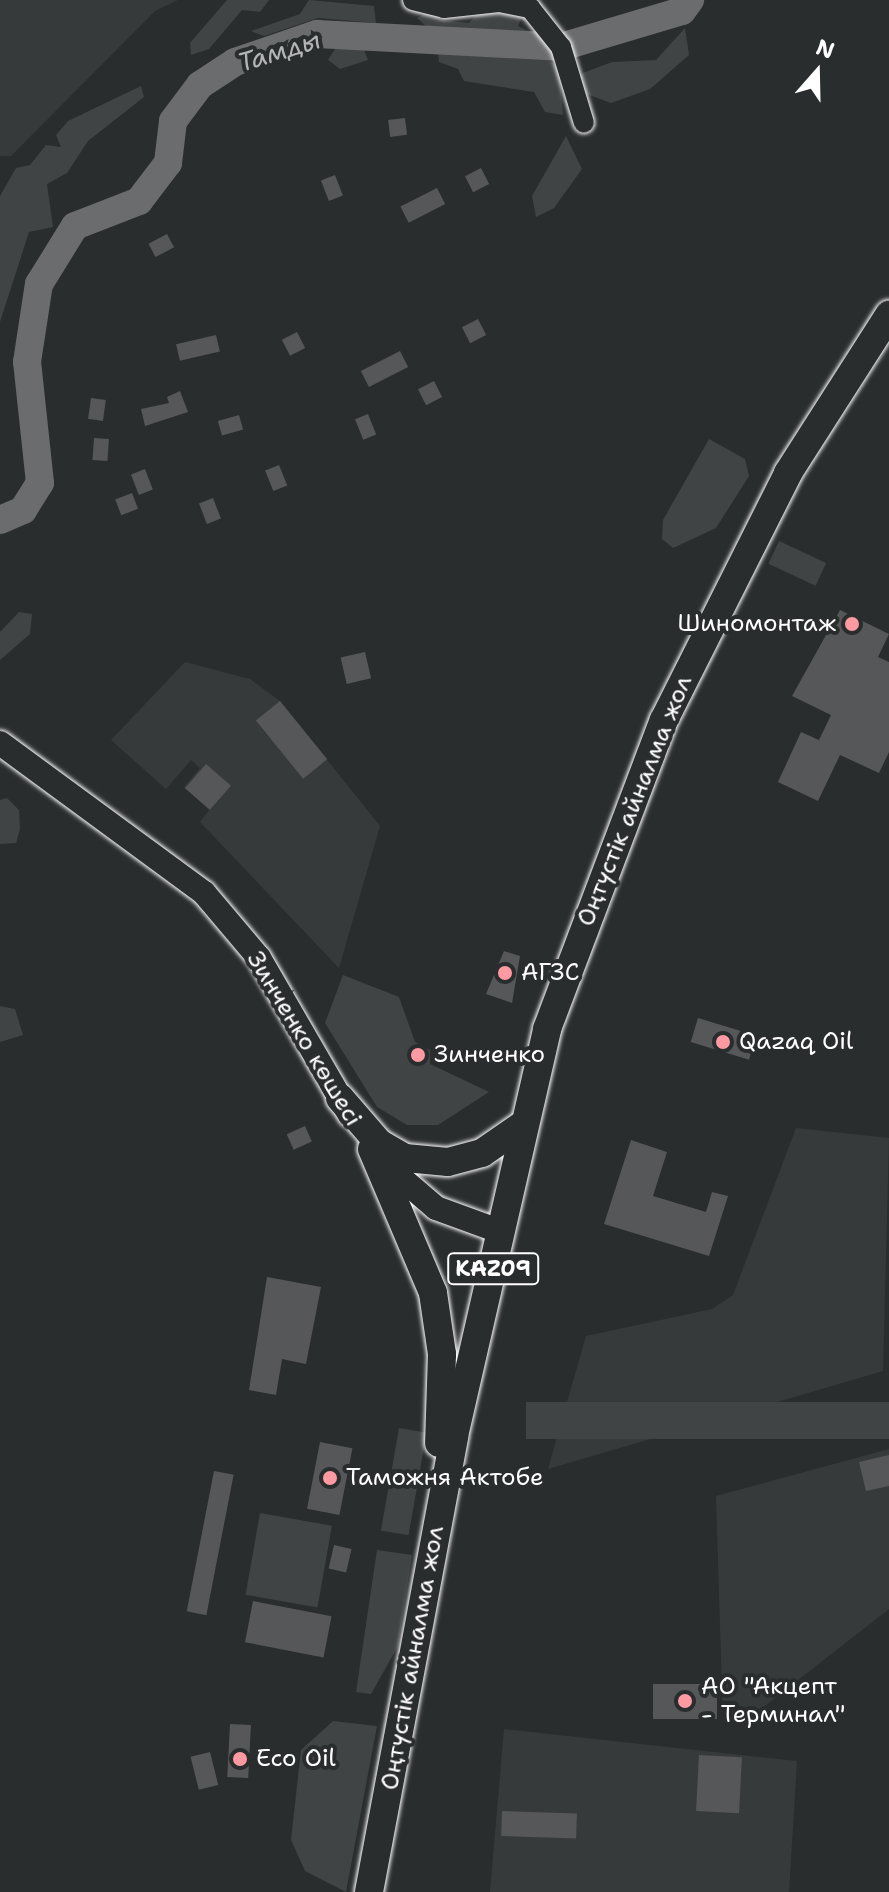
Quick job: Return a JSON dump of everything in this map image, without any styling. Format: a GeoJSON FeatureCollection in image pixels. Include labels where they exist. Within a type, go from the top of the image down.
{"type":"FeatureCollection","features":[{"type":"Feature","properties":{"kind":"highway","name":"Оңтүстік айналма жол"},"geometry":{"type":"LineString","coordinates":[[369,1892],[439,1509],[547,1029],[664,720],[788,473],[889,315]]}},
{"type":"Feature","properties":{"kind":"highway"},"geometry":{"type":"LineString","coordinates":[[340,1098],[379,1143],[405,1158],[448,1162],[482,1153],[524,1124]]}},
{"type":"Feature","properties":{"kind":"highway"},"geometry":{"type":"LineString","coordinates":[[372,1149],[433,1293],[442,1354],[439,1509]]}},
{"type":"Feature","properties":{"kind":"main road","name":"Зинченко көшесі"},"geometry":{"type":"LineString","coordinates":[[0,743],[204,893],[259,958],[372,1149],[436,1208],[502,1232]]}},
{"type":"Feature","properties":{"kind":"street"},"geometry":{"type":"LineString","coordinates":[[413,0],[444,8],[499,2],[530,8],[561,47],[584,123]]}},
{"type":"Feature","properties":{"kind":"shaded area"},"geometry":{"type":"Polygon","coordinates":[[[0,0],[178,0],[155,11],[11,156],[0,156],[0,0]]]}},
{"type":"Feature","properties":{"kind":"shaded area"},"geometry":{"type":"Polygon","coordinates":[[[227,0],[269,0],[260,12],[242,10],[209,49],[191,55],[190,43],[227,0]]]}},
{"type":"Feature","properties":{"kind":"shaded area"},"geometry":{"type":"Polygon","coordinates":[[[309,0],[374,6],[376,23],[318,18],[264,36],[251,31],[300,14],[309,0]]]}},
{"type":"Feature","properties":{"kind":"shaded area"},"geometry":{"type":"Polygon","coordinates":[[[485,5],[523,13],[518,26],[547,40],[436,35],[417,18],[431,11],[440,20],[469,23],[485,5]]]}},
{"type":"Feature","properties":{"kind":"shaded area"},"geometry":{"type":"Polygon","coordinates":[[[685,28],[689,55],[650,89],[611,103],[573,89],[583,73],[612,62],[656,60],[685,28]]]}},
{"type":"Feature","properties":{"kind":"shaded area"},"geometry":{"type":"Polygon","coordinates":[[[363,47],[368,60],[340,69],[328,60],[335,49],[363,47]]]}},
{"type":"Feature","properties":{"kind":"shaded area"},"geometry":{"type":"Polygon","coordinates":[[[489,48],[545,57],[559,68],[563,115],[545,112],[534,92],[464,81],[458,69],[439,62],[438,51],[489,48]]]}},
{"type":"Feature","properties":{"kind":"shaded area"},"geometry":{"type":"Polygon","coordinates":[[[141,86],[144,97],[88,141],[67,173],[47,184],[53,227],[29,232],[0,322],[0,196],[16,168],[30,165],[46,145],[61,147],[56,135],[68,121],[141,86]]]}},
{"type":"Feature","properties":{"kind":"shaded area"},"geometry":{"type":"Polygon","coordinates":[[[566,136],[582,169],[554,208],[536,217],[532,196],[566,136]]]}},
{"type":"Feature","properties":{"kind":"shaded area"},"geometry":{"type":"Polygon","coordinates":[[[709,439],[745,459],[749,476],[716,528],[673,548],[662,539],[663,520],[709,439]]]}},
{"type":"Feature","properties":{"kind":"shaded area"},"geometry":{"type":"Polygon","coordinates":[[[779,541],[826,563],[816,586],[768,564],[779,541]]]}},
{"type":"Feature","properties":{"kind":"shaded area"},"geometry":{"type":"Polygon","coordinates":[[[19,612],[32,614],[30,634],[0,660],[0,632],[19,612]]]}},
{"type":"Feature","properties":{"kind":"shaded area"},"geometry":{"type":"Polygon","coordinates":[[[185,662],[250,679],[280,701],[380,826],[339,968],[200,822],[209,810],[184,787],[200,768],[191,760],[166,789],[111,740],[185,662]]]}},
{"type":"Feature","properties":{"kind":"shaded area"},"geometry":{"type":"Polygon","coordinates":[[[7,798],[19,810],[20,829],[16,843],[0,844],[0,800],[7,798]]]}},
{"type":"Feature","properties":{"kind":"shaded area"},"geometry":{"type":"Polygon","coordinates":[[[343,975],[399,997],[415,1042],[430,1050],[430,1064],[489,1092],[438,1125],[407,1125],[377,1107],[325,1023],[343,975]]]}},
{"type":"Feature","properties":{"kind":"shaded area"},"geometry":{"type":"Polygon","coordinates":[[[0,1006],[15,1009],[23,1035],[0,1042],[0,1006]]]}},
{"type":"Feature","properties":{"kind":"shaded area"},"geometry":{"type":"Polygon","coordinates":[[[796,1128],[889,1138],[883,1371],[548,1469],[586,1336],[712,1309],[733,1295],[796,1128]]]}},
{"type":"Feature","properties":{"kind":"shaded area"},"geometry":{"type":"Polygon","coordinates":[[[526,1402],[889,1402],[889,1439],[526,1439],[526,1402]]]}},
{"type":"Feature","properties":{"kind":"shaded area"},"geometry":{"type":"Polygon","coordinates":[[[399,1428],[427,1433],[409,1535],[381,1530],[399,1428]]]}},
{"type":"Feature","properties":{"kind":"shaded area"},"geometry":{"type":"Polygon","coordinates":[[[889,1449],[889,1609],[747,1720],[723,1721],[716,1496],[889,1449]]]}},
{"type":"Feature","properties":{"kind":"shaded area"},"geometry":{"type":"Polygon","coordinates":[[[260,1513],[332,1526],[317,1607],[246,1595],[260,1513]]]}},
{"type":"Feature","properties":{"kind":"shaded area"},"geometry":{"type":"Polygon","coordinates":[[[377,1550],[412,1555],[398,1646],[371,1694],[356,1692],[377,1550]]]}},
{"type":"Feature","properties":{"kind":"shaded area"},"geometry":{"type":"Polygon","coordinates":[[[333,1721],[377,1726],[346,1892],[305,1871],[291,1840],[301,1750],[333,1721]]]}},
{"type":"Feature","properties":{"kind":"shaded area"},"geometry":{"type":"Polygon","coordinates":[[[504,1729],[797,1761],[789,1892],[490,1892],[504,1729]]]}},
{"type":"Feature","properties":{"kind":"building"},"geometry":{"type":"Polygon","coordinates":[[[405,118],[407,135],[390,137],[388,120],[405,118]]]}},
{"type":"Feature","properties":{"kind":"building"},"geometry":{"type":"Polygon","coordinates":[[[481,168],[489,184],[473,192],[465,176],[481,168]]]}},
{"type":"Feature","properties":{"kind":"building"},"geometry":{"type":"Polygon","coordinates":[[[335,175],[343,196],[329,201],[321,180],[335,175]]]}},
{"type":"Feature","properties":{"kind":"building"},"geometry":{"type":"Polygon","coordinates":[[[437,188],[445,204],[409,223],[400,207],[437,188]]]}},
{"type":"Feature","properties":{"kind":"building"},"geometry":{"type":"Polygon","coordinates":[[[167,234],[174,247],[156,257],[148,244],[167,234]]]}},
{"type":"Feature","properties":{"kind":"building"},"geometry":{"type":"Polygon","coordinates":[[[478,319],[486,335],[470,343],[462,327],[478,319]]]}},
{"type":"Feature","properties":{"kind":"building"},"geometry":{"type":"Polygon","coordinates":[[[297,332],[305,348],[290,356],[282,340],[297,332]]]}},
{"type":"Feature","properties":{"kind":"building"},"geometry":{"type":"Polygon","coordinates":[[[216,335],[220,352],[180,361],[176,344],[216,335]]]}},
{"type":"Feature","properties":{"kind":"building"},"geometry":{"type":"Polygon","coordinates":[[[400,351],[408,367],[369,387],[361,371],[400,351]]]}},
{"type":"Feature","properties":{"kind":"building"},"geometry":{"type":"Polygon","coordinates":[[[434,381],[442,397],[426,405],[418,389],[434,381]]]}},
{"type":"Feature","properties":{"kind":"building"},"geometry":{"type":"Polygon","coordinates":[[[180,391],[188,412],[145,426],[141,409],[169,403],[167,397],[180,391]]]}},
{"type":"Feature","properties":{"kind":"building"},"geometry":{"type":"Polygon","coordinates":[[[91,398],[106,400],[103,421],[88,419],[91,398]]]}},
{"type":"Feature","properties":{"kind":"building"},"geometry":{"type":"Polygon","coordinates":[[[368,414],[376,434],[363,440],[355,419],[368,414]]]}},
{"type":"Feature","properties":{"kind":"building"},"geometry":{"type":"Polygon","coordinates":[[[239,415],[243,429],[222,435],[218,421],[239,415]]]}},
{"type":"Feature","properties":{"kind":"building"},"geometry":{"type":"Polygon","coordinates":[[[94,438],[109,439],[107,461],[92,460],[94,438]]]}},
{"type":"Feature","properties":{"kind":"building"},"geometry":{"type":"Polygon","coordinates":[[[279,465],[287,485],[273,491],[265,471],[279,465]]]}},
{"type":"Feature","properties":{"kind":"building"},"geometry":{"type":"Polygon","coordinates":[[[145,469],[153,490],[139,495],[131,474],[145,469]]]}},
{"type":"Feature","properties":{"kind":"building"},"geometry":{"type":"Polygon","coordinates":[[[132,493],[138,509],[121,515],[115,499],[132,493]]]}},
{"type":"Feature","properties":{"kind":"building"},"geometry":{"type":"Polygon","coordinates":[[[213,498],[221,519],[207,524],[199,503],[213,498]]]}},
{"type":"Feature","properties":{"kind":"building"},"geometry":{"type":"Polygon","coordinates":[[[840,610],[889,634],[878,657],[889,662],[889,752],[879,773],[840,755],[818,801],[778,782],[801,732],[819,740],[831,715],[792,696],[840,610]]]}},
{"type":"Feature","properties":{"kind":"building"},"geometry":{"type":"Polygon","coordinates":[[[365,652],[371,678],[347,684],[341,658],[365,652]]]}},
{"type":"Feature","properties":{"kind":"building"},"geometry":{"type":"Polygon","coordinates":[[[280,701],[327,759],[303,779],[256,721],[280,701]]]}},
{"type":"Feature","properties":{"kind":"building"},"geometry":{"type":"Polygon","coordinates":[[[206,764],[231,786],[210,810],[185,788],[206,764]]]}},
{"type":"Feature","properties":{"kind":"building"},"geometry":{"type":"Polygon","coordinates":[[[504,951],[520,956],[512,1003],[486,994],[504,951]]]}},
{"type":"Feature","properties":{"kind":"building"},"geometry":{"type":"Polygon","coordinates":[[[698,1018],[756,1036],[749,1060],[691,1042],[698,1018]]]}},
{"type":"Feature","properties":{"kind":"building"},"geometry":{"type":"Polygon","coordinates":[[[305,1126],[312,1142],[294,1150],[287,1134],[305,1126]]]}},
{"type":"Feature","properties":{"kind":"building"},"geometry":{"type":"Polygon","coordinates":[[[631,1140],[667,1152],[653,1196],[706,1212],[712,1192],[728,1196],[709,1256],[604,1224],[631,1140]]]}},
{"type":"Feature","properties":{"kind":"building"},"geometry":{"type":"Polygon","coordinates":[[[267,1277],[321,1287],[306,1364],[282,1359],[276,1395],[249,1390],[267,1277]]]}},
{"type":"Feature","properties":{"kind":"building","name":"Таможня Актобе"},"geometry":{"type":"Polygon","coordinates":[[[320,1442],[352,1448],[339,1515],[307,1509],[320,1442]]]}},
{"type":"Feature","properties":{"kind":"building"},"geometry":{"type":"Polygon","coordinates":[[[889,1455],[889,1486],[866,1491],[859,1462],[889,1455]]]}},
{"type":"Feature","properties":{"kind":"building"},"geometry":{"type":"Polygon","coordinates":[[[214,1471],[234,1475],[206,1615],[187,1611],[214,1471]]]}},
{"type":"Feature","properties":{"kind":"building"},"geometry":{"type":"Polygon","coordinates":[[[334,1545],[352,1549],[346,1572],[329,1568],[334,1545]]]}},
{"type":"Feature","properties":{"kind":"building"},"geometry":{"type":"Polygon","coordinates":[[[253,1601],[332,1616],[324,1657],[245,1642],[253,1601]]]}},
{"type":"Feature","properties":{"kind":"building","name":"АО \"Акцепт - Терминал\""},"geometry":{"type":"Polygon","coordinates":[[[653,1684],[717,1684],[717,1719],[653,1719],[653,1684]]]}},
{"type":"Feature","properties":{"kind":"building"},"geometry":{"type":"Polygon","coordinates":[[[230,1724],[251,1725],[248,1778],[227,1777],[230,1724]]]}},
{"type":"Feature","properties":{"kind":"building"},"geometry":{"type":"Polygon","coordinates":[[[210,1752],[218,1785],[199,1790],[191,1757],[210,1752]]]}},
{"type":"Feature","properties":{"kind":"building"},"geometry":{"type":"Polygon","coordinates":[[[699,1755],[742,1757],[739,1813],[696,1811],[699,1755]]]}},
{"type":"Feature","properties":{"kind":"building"},"geometry":{"type":"Polygon","coordinates":[[[502,1811],[577,1814],[576,1839],[501,1836],[502,1811]]]}},
{"type":"Feature","properties":{"kind":"waterway","name":"Тамды"},"geometry":{"type":"LineString","coordinates":[[0,520],[23,510],[40,483],[27,362],[39,284],[75,226],[139,201],[168,163],[173,121],[200,85],[235,62],[317,34],[561,47],[682,11],[690,0]]}},
{"type":"Feature","properties":{"kind":"place","name":"Шиномонтаж"},"geometry":{"type":"Point","coordinates":[852,624]}},
{"type":"Feature","properties":{"kind":"place","name":"АГЗС"},"geometry":{"type":"Point","coordinates":[505,973]}},
{"type":"Feature","properties":{"kind":"place","name":"Qazaq Oil"},"geometry":{"type":"Point","coordinates":[723,1042]}},
{"type":"Feature","properties":{"kind":"place","name":"Зинченко"},"geometry":{"type":"Point","coordinates":[418,1055]}},
{"type":"Feature","properties":{"kind":"place","name":"Таможня Актобе"},"geometry":{"type":"Point","coordinates":[330,1478]}},
{"type":"Feature","properties":{"kind":"place","name":"АО \"Акцепт - Терминал\""},"geometry":{"type":"Point","coordinates":[685,1701]}},
{"type":"Feature","properties":{"kind":"place","name":"Eco Oil"},"geometry":{"type":"Point","coordinates":[240,1759]}}]}
